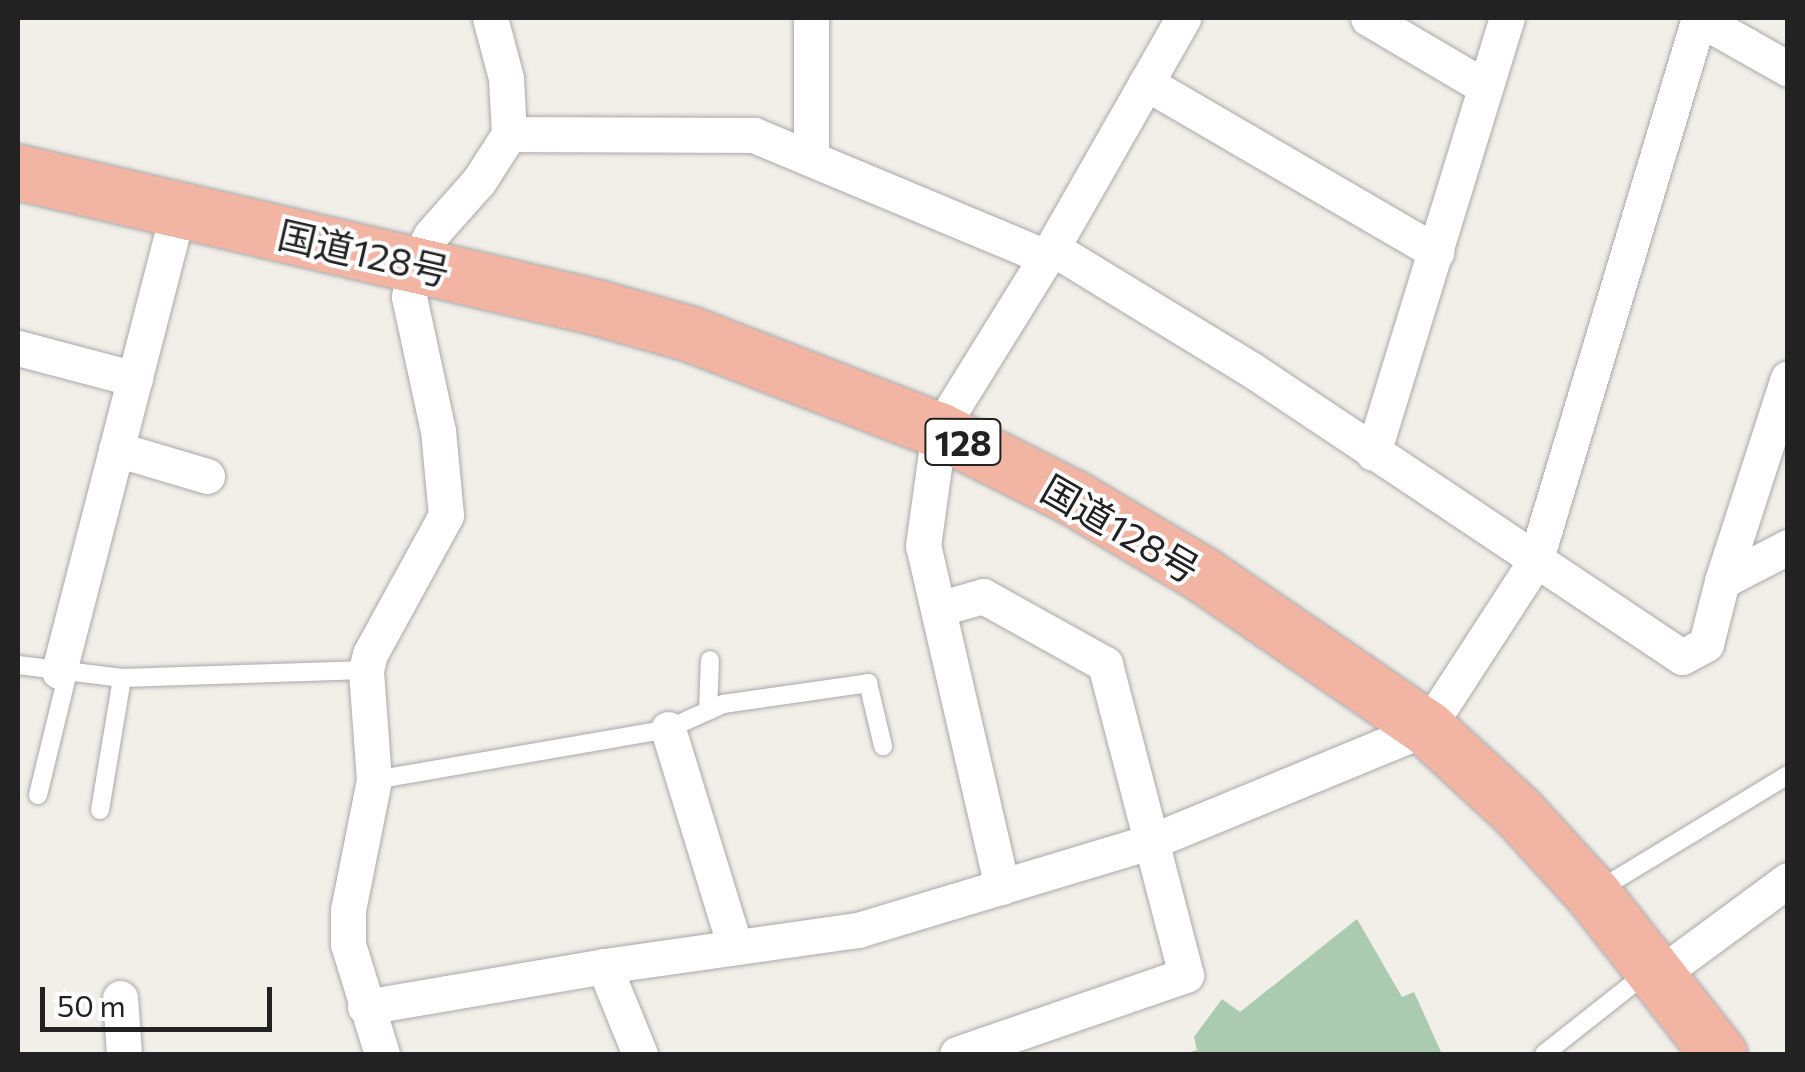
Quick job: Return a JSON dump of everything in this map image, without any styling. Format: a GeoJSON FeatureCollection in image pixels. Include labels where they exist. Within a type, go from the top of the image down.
{"type":"FeatureCollection","features":[{"type":"Feature","properties":{"kind":"highway","name":"国道128号"},"geometry":{"type":"LineString","coordinates":[[18,172],[415,264],[691,334],[939,430],[1074,498],[1202,574],[1427,728],[1519,813],[1593,894],[1719,1054]]}},
{"type":"Feature","properties":{"kind":"street"},"geometry":{"type":"LineString","coordinates":[[382,1054],[348,944],[348,910],[374,780],[366,670],[370,654],[446,514],[438,431],[408,297],[415,264],[432,235],[479,181],[510,134],[506,78],[490,18]]}},
{"type":"Feature","properties":{"kind":"street"},"geometry":{"type":"LineString","coordinates":[[811,18],[811,156]]}},
{"type":"Feature","properties":{"kind":"street"},"geometry":{"type":"LineString","coordinates":[[1002,887],[923,546],[939,430],[1049,252],[1183,18]]}},
{"type":"Feature","properties":{"kind":"street"},"geometry":{"type":"LineString","coordinates":[[1368,18],[1485,86]]}},
{"type":"Feature","properties":{"kind":"street"},"geometry":{"type":"LineString","coordinates":[[1373,453],[1506,18]]}},
{"type":"Feature","properties":{"kind":"street"},"geometry":{"type":"LineString","coordinates":[[365,1008],[604,966],[858,930],[1150,842],[1427,728],[1535,562],[1698,18],[1788,69]]}},
{"type":"Feature","properties":{"kind":"street"},"geometry":{"type":"LineString","coordinates":[[1146,83],[1436,252]]}},
{"type":"Feature","properties":{"kind":"street"},"geometry":{"type":"LineString","coordinates":[[510,134],[754,134],[1049,252],[1252,370],[1682,657],[1706,644],[1722,581],[1788,378]]}},
{"type":"Feature","properties":{"kind":"street"},"geometry":{"type":"LineString","coordinates":[[63,672],[179,208]]}},
{"type":"Feature","properties":{"kind":"street"},"geometry":{"type":"LineString","coordinates":[[18,348],[135,378]]}},
{"type":"Feature","properties":{"kind":"street"},"geometry":{"type":"LineString","coordinates":[[116,449],[207,476]]}},
{"type":"Feature","properties":{"kind":"street"},"geometry":{"type":"LineString","coordinates":[[1722,581],[1788,547]]}},
{"type":"Feature","properties":{"kind":"street"},"geometry":{"type":"LineString","coordinates":[[938,609],[983,596],[1104,664],[1186,974],[956,1054]]}},
{"type":"Feature","properties":{"kind":"street"},"geometry":{"type":"LineString","coordinates":[[668,729],[735,947]]}},
{"type":"Feature","properties":{"kind":"street"},"geometry":{"type":"LineString","coordinates":[[1656,972],[1788,880]]}},
{"type":"Feature","properties":{"kind":"street"},"geometry":{"type":"LineString","coordinates":[[604,966],[640,1054]]}},
{"type":"Feature","properties":{"kind":"street"},"geometry":{"type":"LineString","coordinates":[[120,998],[124,1054]]}},
{"type":"Feature","properties":{"kind":"lane"},"geometry":{"type":"LineString","coordinates":[[708,711],[710,660]]}},
{"type":"Feature","properties":{"kind":"lane"},"geometry":{"type":"LineString","coordinates":[[18,665],[122,678],[366,670]]}},
{"type":"Feature","properties":{"kind":"lane"},"geometry":{"type":"LineString","coordinates":[[38,795],[63,672]]}},
{"type":"Feature","properties":{"kind":"lane"},"geometry":{"type":"LineString","coordinates":[[100,810],[122,678]]}},
{"type":"Feature","properties":{"kind":"lane"},"geometry":{"type":"LineString","coordinates":[[374,780],[668,729],[722,704],[868,683],[883,746]]}},
{"type":"Feature","properties":{"kind":"lane"},"geometry":{"type":"LineString","coordinates":[[1593,894],[1788,775]]}},
{"type":"Feature","properties":{"kind":"lane"},"geometry":{"type":"LineString","coordinates":[[1544,1054],[1656,972]]}},
{"type":"Feature","properties":{"kind":"green space"},"geometry":{"type":"Polygon","coordinates":[[[1357,919],[1402,997],[1414,992],[1442,1054],[1184,1054],[1197,1050],[1194,1037],[1222,999],[1240,1012],[1357,919]]]}}]}
